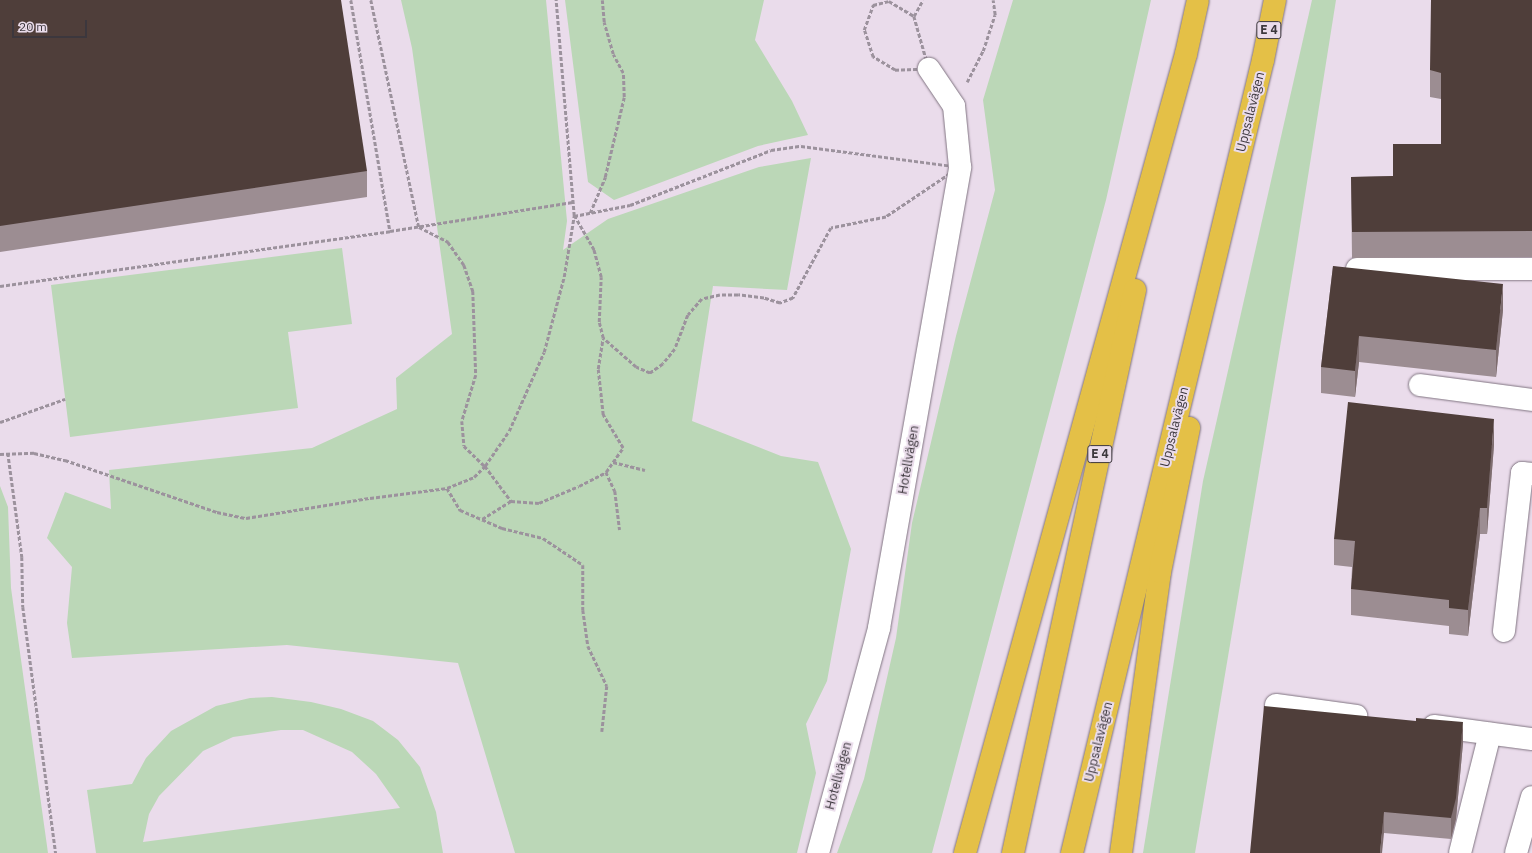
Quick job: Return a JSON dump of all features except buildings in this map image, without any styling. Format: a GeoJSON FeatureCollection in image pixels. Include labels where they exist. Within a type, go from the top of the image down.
{"type":"FeatureCollection","features":[{"type":"Feature","properties":{"kind":"highway","name":"E 4"},"geometry":{"type":"LineString","coordinates":[[1013,853],[1198,0]]}},
{"type":"Feature","properties":{"kind":"highway","name":"Uppsalavägen"},"geometry":{"type":"LineString","coordinates":[[1072,853],[1263,60],[1275,0]]}},
{"type":"Feature","properties":{"kind":"highway"},"geometry":{"type":"LineString","coordinates":[[965,853],[1186,54]]}},
{"type":"Feature","properties":{"kind":"highway"},"geometry":{"type":"LineString","coordinates":[[1121,853],[1160,572],[1263,60]]}},
{"type":"Feature","properties":{"kind":"street","name":"Hotellvägen"},"geometry":{"type":"LineString","coordinates":[[818,853],[879,628],[960,167],[954,106],[929,69]]}},
{"type":"Feature","properties":{"kind":"street"},"geometry":{"type":"LineString","coordinates":[[1357,269],[1532,269]]}},
{"type":"Feature","properties":{"kind":"street"},"geometry":{"type":"LineString","coordinates":[[1420,386],[1532,400]]}},
{"type":"Feature","properties":{"kind":"street"},"geometry":{"type":"LineString","coordinates":[[1504,631],[1522,473],[1532,474]]}},
{"type":"Feature","properties":{"kind":"street"},"geometry":{"type":"LineString","coordinates":[[1276,705],[1376,718]]}},
{"type":"Feature","properties":{"kind":"street"},"geometry":{"type":"LineString","coordinates":[[1414,724],[1532,739]]}},
{"type":"Feature","properties":{"kind":"street"},"geometry":{"type":"LineString","coordinates":[[1460,853],[1490,734]]}},
{"type":"Feature","properties":{"kind":"street"},"geometry":{"type":"LineString","coordinates":[[1516,853],[1532,797]]}},
{"type":"Feature","properties":{"kind":"path"},"geometry":{"type":"LineString","coordinates":[[351,0],[390,231]]}},
{"type":"Feature","properties":{"kind":"path"},"geometry":{"type":"LineString","coordinates":[[372,0],[419,226],[448,242],[464,265],[473,291],[476,375],[462,421],[464,446],[485,466],[511,501]]}},
{"type":"Feature","properties":{"kind":"path"},"geometry":{"type":"LineString","coordinates":[[0,454],[34,453],[65,460],[217,512],[246,518],[370,498],[447,488],[474,477],[485,466],[509,431],[544,352],[564,277],[574,216],[556,0]]}},
{"type":"Feature","properties":{"kind":"path"},"geometry":{"type":"LineString","coordinates":[[590,214],[605,177],[624,97],[623,73],[613,54],[604,22],[602,0]]}},
{"type":"Feature","properties":{"kind":"path"},"geometry":{"type":"LineString","coordinates":[[914,16],[923,0]]}},
{"type":"Feature","properties":{"kind":"path"},"geometry":{"type":"LineString","coordinates":[[954,106],[983,51],[995,15],[993,0]]}},
{"type":"Feature","properties":{"kind":"path"},"geometry":{"type":"LineString","coordinates":[[889,1],[914,16],[929,69],[895,70],[873,57],[864,30],[872,5],[889,1]]}},
{"type":"Feature","properties":{"kind":"path"},"geometry":{"type":"LineString","coordinates":[[574,216],[630,206],[771,150],[801,146],[960,167]]}},
{"type":"Feature","properties":{"kind":"path"},"geometry":{"type":"LineString","coordinates":[[603,338],[636,367],[650,373],[663,364],[675,349],[688,315],[702,299],[720,295],[764,298],[780,303],[794,298],[831,228],[886,217],[960,167]]}},
{"type":"Feature","properties":{"kind":"path"},"geometry":{"type":"LineString","coordinates":[[0,286],[390,231],[573,202]]}},
{"type":"Feature","properties":{"kind":"path"},"geometry":{"type":"LineString","coordinates":[[481,519],[511,501],[539,503],[606,472],[623,448],[603,415],[598,369],[603,338],[599,322],[601,277],[594,250],[574,216]]}},
{"type":"Feature","properties":{"kind":"path"},"geometry":{"type":"LineString","coordinates":[[0,422],[65,399]]}},
{"type":"Feature","properties":{"kind":"path"},"geometry":{"type":"LineString","coordinates":[[8,453],[22,557],[23,607],[56,853]]}},
{"type":"Feature","properties":{"kind":"path"},"geometry":{"type":"LineString","coordinates":[[613,462],[644,470]]}},
{"type":"Feature","properties":{"kind":"path"},"geometry":{"type":"LineString","coordinates":[[606,472],[615,491],[620,530]]}},
{"type":"Feature","properties":{"kind":"path"},"geometry":{"type":"LineString","coordinates":[[447,488],[460,510],[502,528],[543,538],[583,565],[583,610],[588,646],[607,686],[602,732]]}},
{"type":"Feature","properties":{"kind":"green space"},"geometry":{"type":"Polygon","coordinates":[[[401,0],[546,0],[567,221],[563,250],[608,219],[759,167],[811,158],[787,290],[713,286],[692,421],[781,456],[818,462],[851,549],[827,681],[806,724],[816,773],[797,853],[515,853],[458,663],[287,645],[72,658],[67,623],[72,567],[47,538],[65,492],[111,509],[109,470],[312,448],[397,409],[396,378],[452,334],[412,48],[401,0]]]}},
{"type":"Feature","properties":{"kind":"green space"},"geometry":{"type":"Polygon","coordinates":[[[565,0],[764,0],[755,40],[792,101],[808,135],[758,146],[614,200],[588,182],[565,0]]]}},
{"type":"Feature","properties":{"kind":"green space"},"geometry":{"type":"Polygon","coordinates":[[[1013,0],[1151,0],[1106,200],[932,853],[837,853],[864,779],[896,638],[912,523],[956,336],[995,190],[983,100],[1013,0]]]}},
{"type":"Feature","properties":{"kind":"green space"},"geometry":{"type":"Polygon","coordinates":[[[1312,0],[1336,0],[1295,258],[1195,853],[1143,853],[1203,481],[1312,0]]]}},
{"type":"Feature","properties":{"kind":"green space"},"geometry":{"type":"Polygon","coordinates":[[[342,248],[352,324],[288,332],[298,408],[70,437],[51,285],[342,248]]]}},
{"type":"Feature","properties":{"kind":"green space"},"geometry":{"type":"Polygon","coordinates":[[[0,486],[8,507],[11,588],[48,853],[0,853],[0,486]]]}},
{"type":"Feature","properties":{"kind":"green space"},"geometry":{"type":"Polygon","coordinates":[[[272,697],[311,702],[341,709],[373,721],[398,740],[420,767],[436,812],[443,853],[96,853],[87,790],[132,784],[146,758],[171,731],[216,706],[250,698],[272,697]],[[281,730],[233,737],[203,751],[159,796],[149,814],[143,842],[400,808],[376,774],[352,752],[303,730],[281,730]]]}}]}
